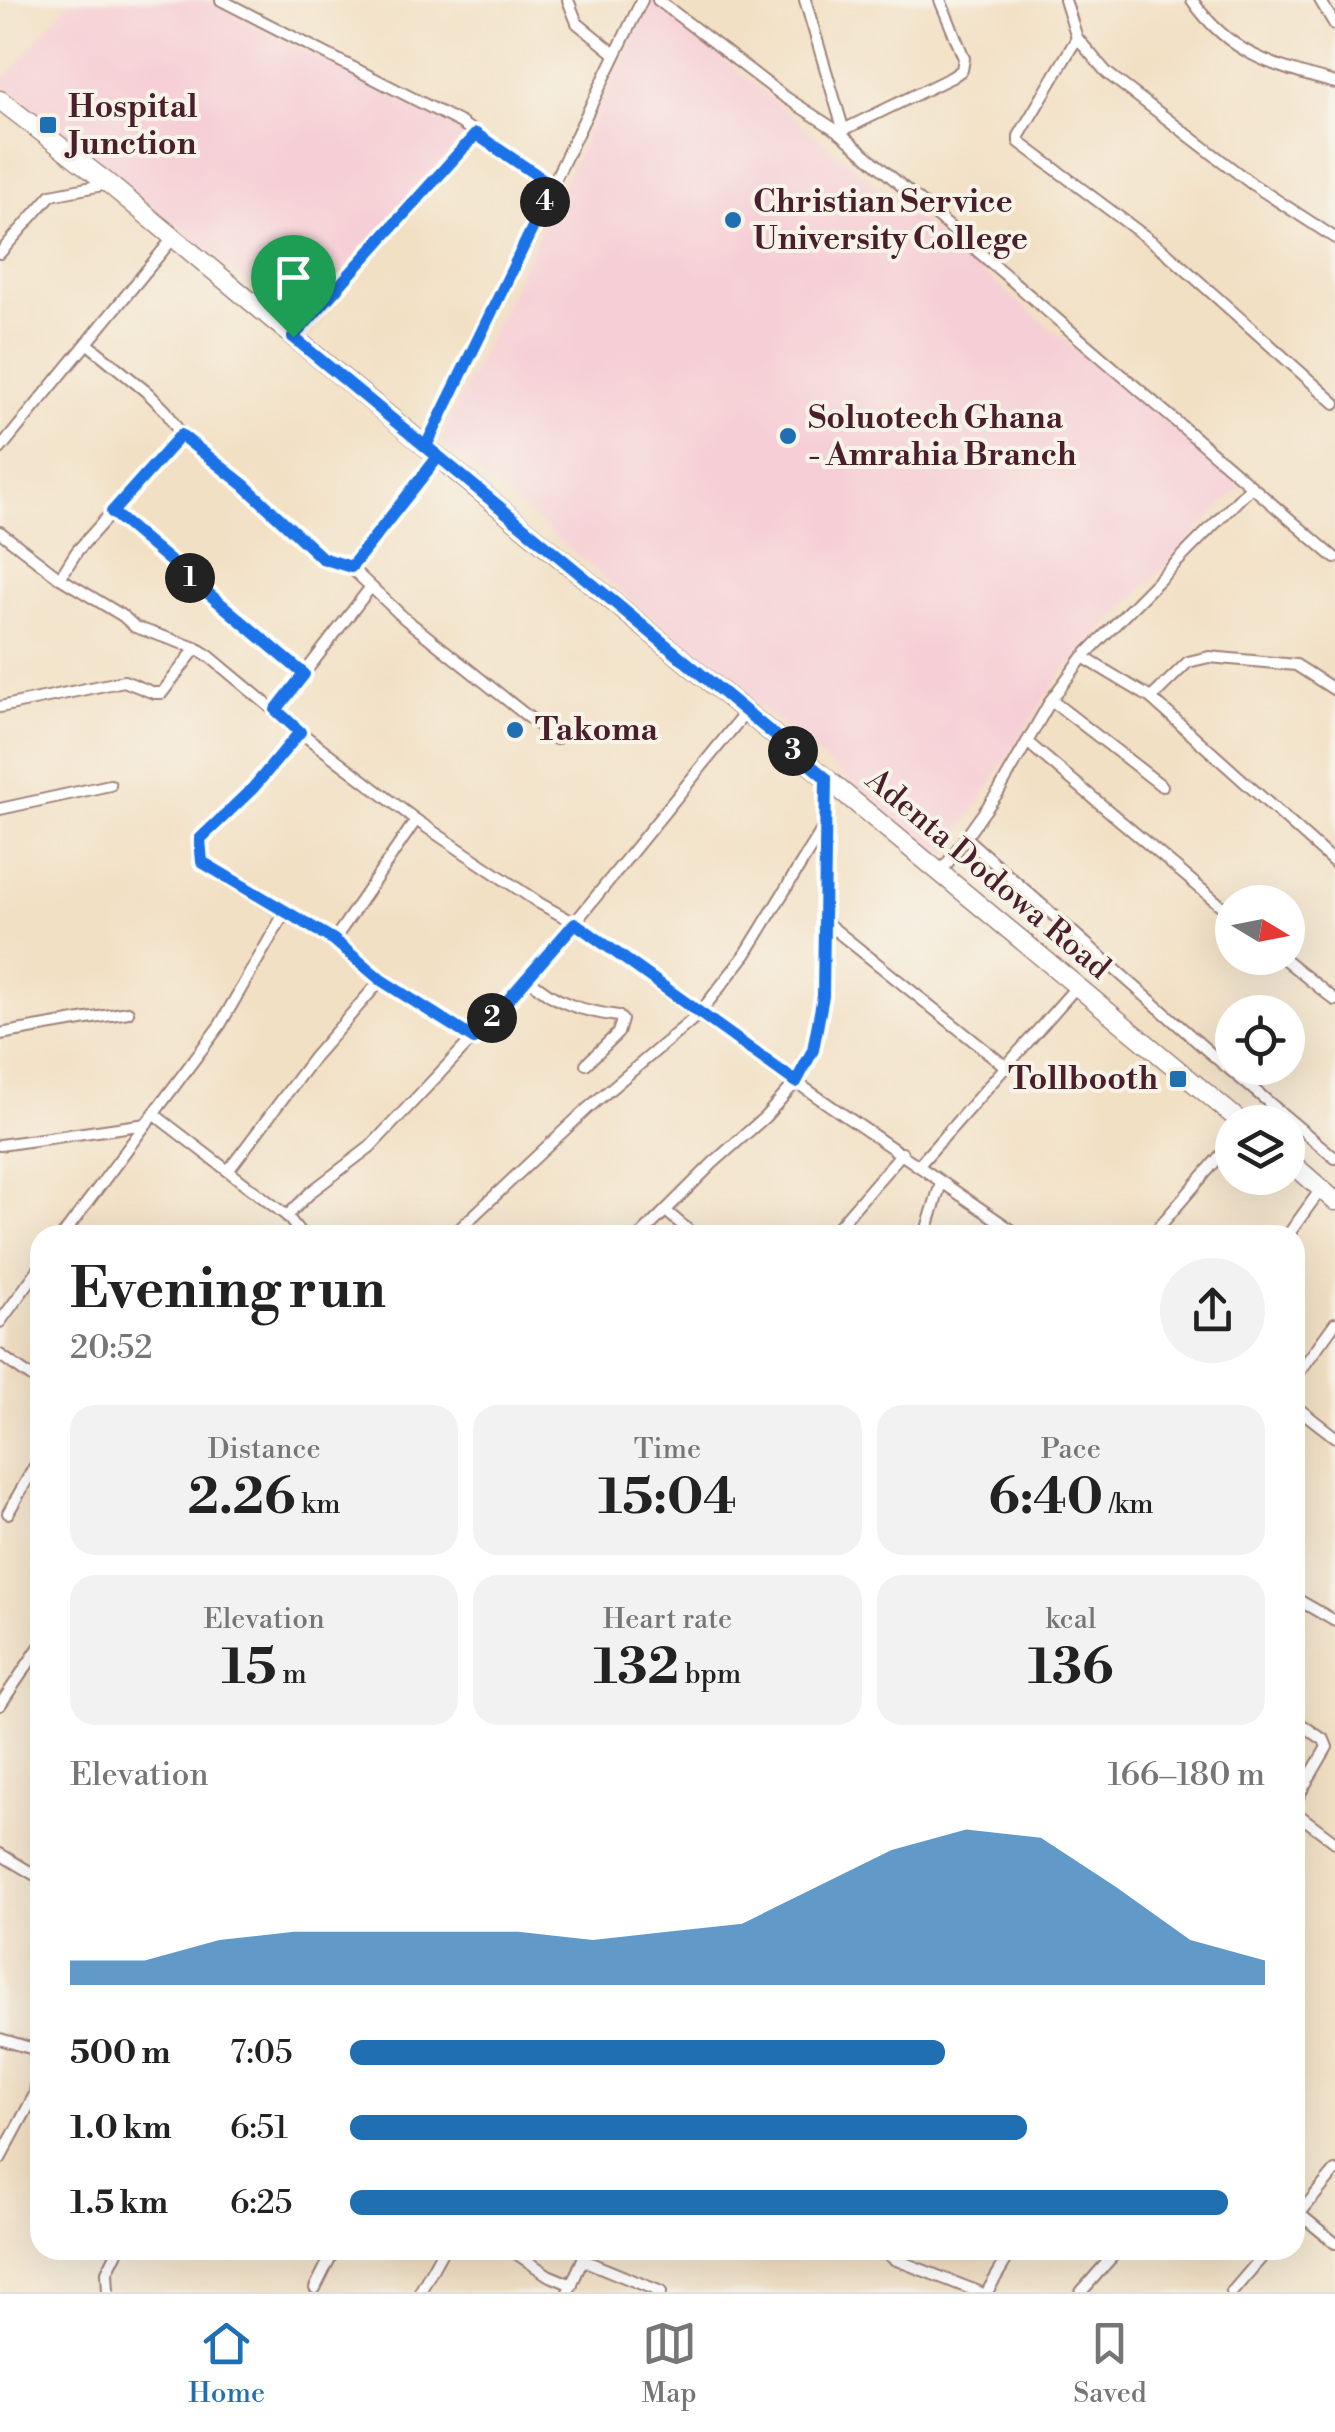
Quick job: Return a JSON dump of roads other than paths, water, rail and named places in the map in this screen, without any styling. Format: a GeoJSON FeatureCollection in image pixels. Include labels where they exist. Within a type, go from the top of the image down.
{"type":"FeatureCollection","features":[{"type":"Feature","properties":{"kind":"main road","name":"Adenta Dodowa Road"},"geometry":{"type":"LineString","coordinates":[[0,100],[109,184],[1220,1105]]}},
{"type":"Feature","properties":{"kind":"main road"},"geometry":{"type":"LineString","coordinates":[[1305,1174],[1331,1195]]}},
{"type":"Feature","properties":{"kind":"street"},"geometry":{"type":"LineString","coordinates":[[221,0],[461,123],[553,186]]}},
{"type":"Feature","properties":{"kind":"street"},"geometry":{"type":"LineString","coordinates":[[568,0],[576,23],[614,53]]}},
{"type":"Feature","properties":{"kind":"street"},"geometry":{"type":"LineString","coordinates":[[351,567],[432,451],[614,53],[642,0]]}},
{"type":"Feature","properties":{"kind":"street"},"geometry":{"type":"LineString","coordinates":[[658,0],[782,95],[841,130],[1335,558]]}},
{"type":"Feature","properties":{"kind":"street"},"geometry":{"type":"LineString","coordinates":[[804,0],[841,130]]}},
{"type":"Feature","properties":{"kind":"street"},"geometry":{"type":"LineString","coordinates":[[841,130],[962,70],[964,58],[940,0]]}},
{"type":"Feature","properties":{"kind":"street"},"geometry":{"type":"LineString","coordinates":[[1065,0],[1077,38],[1106,72],[1252,184],[1335,238]]}},
{"type":"Feature","properties":{"kind":"street"},"geometry":{"type":"LineString","coordinates":[[1192,0],[1229,43],[1334,84]]}},
{"type":"Feature","properties":{"kind":"street"},"geometry":{"type":"LineString","coordinates":[[1320,0],[1335,25]]}},
{"type":"Feature","properties":{"kind":"street"},"geometry":{"type":"LineString","coordinates":[[1077,38],[1019,142],[1166,252],[1335,404]]}},
{"type":"Feature","properties":{"kind":"street"},"geometry":{"type":"LineString","coordinates":[[293,337],[476,134]]}},
{"type":"Feature","properties":{"kind":"street"},"geometry":{"type":"LineString","coordinates":[[0,253],[51,195],[109,184]]}},
{"type":"Feature","properties":{"kind":"street"},"geometry":{"type":"LineString","coordinates":[[0,449],[174,238]]}},
{"type":"Feature","properties":{"kind":"street"},"geometry":{"type":"LineString","coordinates":[[88,344],[148,393],[181,435],[244,485],[322,558],[351,567],[370,588],[556,739]]}},
{"type":"Feature","properties":{"kind":"street"},"geometry":{"type":"LineString","coordinates":[[60,578],[77,551],[181,435]]}},
{"type":"Feature","properties":{"kind":"street"},"geometry":{"type":"LineString","coordinates":[[942,872],[967,838],[1050,700],[1083,657],[1250,488]]}},
{"type":"Feature","properties":{"kind":"street"},"geometry":{"type":"LineString","coordinates":[[112,512],[304,674]]}},
{"type":"Feature","properties":{"kind":"street"},"geometry":{"type":"LineString","coordinates":[[0,532],[60,578],[135,627],[196,648],[416,820],[575,923],[698,1015],[1004,1225]]}},
{"type":"Feature","properties":{"kind":"street"},"geometry":{"type":"LineString","coordinates":[[276,710],[370,588]]}},
{"type":"Feature","properties":{"kind":"street"},"geometry":{"type":"LineString","coordinates":[[0,707],[124,682],[154,694],[162,693],[196,648]]}},
{"type":"Feature","properties":{"kind":"street"},"geometry":{"type":"LineString","coordinates":[[1083,657],[1151,698],[1335,863]]}},
{"type":"Feature","properties":{"kind":"street"},"geometry":{"type":"LineString","coordinates":[[1151,698],[1188,662],[1209,658],[1296,666],[1335,690]]}},
{"type":"Feature","properties":{"kind":"street"},"geometry":{"type":"LineString","coordinates":[[1050,700],[1162,786]]}},
{"type":"Feature","properties":{"kind":"street"},"geometry":{"type":"LineString","coordinates":[[288,1216],[370,1146],[474,1039],[575,923],[745,713]]}},
{"type":"Feature","properties":{"kind":"street"},"geometry":{"type":"LineString","coordinates":[[300,732],[253,788],[200,839],[202,862],[284,914],[334,940],[381,980],[474,1039]]}},
{"type":"Feature","properties":{"kind":"street"},"geometry":{"type":"LineString","coordinates":[[1027,742],[1215,902]]}},
{"type":"Feature","properties":{"kind":"street"},"geometry":{"type":"LineString","coordinates":[[652,1225],[713,1163],[765,1118],[796,1082],[813,1050],[820,1024],[826,778]]}},
{"type":"Feature","properties":{"kind":"street"},"geometry":{"type":"LineString","coordinates":[[0,809],[110,786]]}},
{"type":"Feature","properties":{"kind":"street"},"geometry":{"type":"LineString","coordinates":[[334,940],[416,820]]}},
{"type":"Feature","properties":{"kind":"street"},"geometry":{"type":"LineString","coordinates":[[465,1225],[587,1109],[698,1015],[745,955],[826,825]]}},
{"type":"Feature","properties":{"kind":"street"},"geometry":{"type":"LineString","coordinates":[[967,838],[1335,1158]]}},
{"type":"Feature","properties":{"kind":"street"},"geometry":{"type":"LineString","coordinates":[[71,1225],[220,1024],[284,914]]}},
{"type":"Feature","properties":{"kind":"street"},"geometry":{"type":"LineString","coordinates":[[824,920],[1005,1066]]}},
{"type":"Feature","properties":{"kind":"street"},"geometry":{"type":"LineString","coordinates":[[1305,975],[1335,1000]]}},
{"type":"Feature","properties":{"kind":"street"},"geometry":{"type":"LineString","coordinates":[[529,978],[543,992],[567,1005],[622,1020],[618,1033],[586,1064]]}},
{"type":"Feature","properties":{"kind":"street"},"geometry":{"type":"LineString","coordinates":[[228,1170],[314,1058],[381,980]]}},
{"type":"Feature","properties":{"kind":"street"},"geometry":{"type":"LineString","coordinates":[[918,1164],[1077,986]]}},
{"type":"Feature","properties":{"kind":"street"},"geometry":{"type":"LineString","coordinates":[[0,1034],[128,1012]]}},
{"type":"Feature","properties":{"kind":"street"},"geometry":{"type":"LineString","coordinates":[[0,1146],[151,1119],[228,1170],[294,1225]]}},
{"type":"Feature","properties":{"kind":"street"},"geometry":{"type":"LineString","coordinates":[[840,1225],[902,1153]]}},
{"type":"Feature","properties":{"kind":"street"},"geometry":{"type":"LineString","coordinates":[[1161,1225],[1215,1162]]}},
{"type":"Feature","properties":{"kind":"street"},"geometry":{"type":"LineString","coordinates":[[928,1225],[941,1183]]}},
{"type":"Feature","properties":{"kind":"street"},"geometry":{"type":"LineString","coordinates":[[1299,1225],[1331,1195]]}},
{"type":"Feature","properties":{"kind":"street"},"geometry":{"type":"LineString","coordinates":[[667,1212],[682,1225]]}},
{"type":"Feature","properties":{"kind":"street"},"geometry":{"type":"LineString","coordinates":[[0,1322],[30,1281]]}},
{"type":"Feature","properties":{"kind":"street"},"geometry":{"type":"LineString","coordinates":[[1305,1364],[1335,1323]]}},
{"type":"Feature","properties":{"kind":"street"},"geometry":{"type":"LineString","coordinates":[[0,1355],[30,1376]]}},
{"type":"Feature","properties":{"kind":"street"},"geometry":{"type":"LineString","coordinates":[[1305,1414],[1335,1437]]}},
{"type":"Feature","properties":{"kind":"street"},"geometry":{"type":"LineString","coordinates":[[8,1513],[30,1474]]}},
{"type":"Feature","properties":{"kind":"street"},"geometry":{"type":"LineString","coordinates":[[1305,1604],[1335,1620]]}},
{"type":"Feature","properties":{"kind":"street"},"geometry":{"type":"LineString","coordinates":[[0,1705],[30,1661]]}},
{"type":"Feature","properties":{"kind":"street"},"geometry":{"type":"LineString","coordinates":[[1305,1727],[1324,1740],[1327,1747],[1305,1785]]}},
{"type":"Feature","properties":{"kind":"street"},"geometry":{"type":"LineString","coordinates":[[1305,1820],[1335,1842]]}},
{"type":"Feature","properties":{"kind":"street"},"geometry":{"type":"LineString","coordinates":[[0,1854],[30,1872]]}},
{"type":"Feature","properties":{"kind":"street"},"geometry":{"type":"LineString","coordinates":[[0,2039],[30,2046]]}},
{"type":"Feature","properties":{"kind":"street"},"geometry":{"type":"LineString","coordinates":[[0,2159],[30,2102]]}},
{"type":"Feature","properties":{"kind":"street"},"geometry":{"type":"LineString","coordinates":[[1305,2205],[1335,2171]]}},
{"type":"Feature","properties":{"kind":"street"},"geometry":{"type":"LineString","coordinates":[[1305,2220],[1335,2242]]}},
{"type":"Feature","properties":{"kind":"street"},"geometry":{"type":"LineString","coordinates":[[108,2292],[107,2272],[113,2260]]}},
{"type":"Feature","properties":{"kind":"street"},"geometry":{"type":"LineString","coordinates":[[315,2288],[329,2260]]}},
{"type":"Feature","properties":{"kind":"street"},"geometry":{"type":"LineString","coordinates":[[420,2292],[438,2260]]}},
{"type":"Feature","properties":{"kind":"street"},"geometry":{"type":"LineString","coordinates":[[526,2260],[570,2288],[583,2260]]}},
{"type":"Feature","properties":{"kind":"street"},"geometry":{"type":"LineString","coordinates":[[595,2260],[661,2292]]}},
{"type":"Feature","properties":{"kind":"street"},"geometry":{"type":"LineString","coordinates":[[894,2260],[978,2292]]}},
{"type":"Feature","properties":{"kind":"street"},"geometry":{"type":"LineString","coordinates":[[986,2292],[1006,2260]]}},
{"type":"Feature","properties":{"kind":"street"},"geometry":{"type":"LineString","coordinates":[[1081,2292],[1109,2260]]}},
{"type":"Feature","properties":{"kind":"street"},"geometry":{"type":"LineString","coordinates":[[1232,2292],[1259,2260]]}},
{"type":"Feature","properties":{"kind":"place","name":"Hospital Junction"},"geometry":{"type":"Point","coordinates":[48,125]}},
{"type":"Feature","properties":{"kind":"place","name":"Christian Service University College"},"geometry":{"type":"Point","coordinates":[733,220]}},
{"type":"Feature","properties":{"kind":"place","name":"Soluotech Ghana - Amrahia Branch"},"geometry":{"type":"Point","coordinates":[788,436]}},
{"type":"Feature","properties":{"kind":"place","name":"Takoma"},"geometry":{"type":"Point","coordinates":[515,730]}},
{"type":"Feature","properties":{"kind":"place","name":"Tollbooth"},"geometry":{"type":"Point","coordinates":[1178,1079]}}]}
